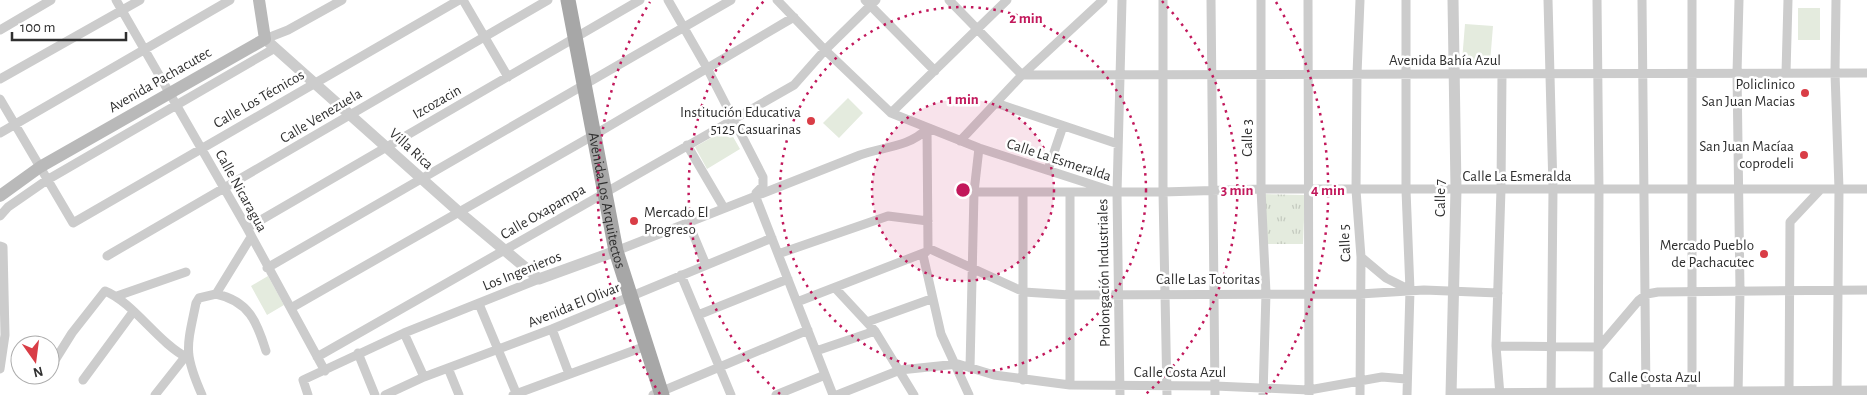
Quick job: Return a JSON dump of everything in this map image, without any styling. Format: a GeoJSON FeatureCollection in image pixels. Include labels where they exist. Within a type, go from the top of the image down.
{"type":"FeatureCollection","features":[{"type":"Feature","properties":{"kind":"main road"},"geometry":{"type":"LineString","coordinates":[[259,0],[270,43]]}},
{"type":"Feature","properties":{"kind":"main road","name":"Avenida Los Arquitectos"},"geometry":{"type":"LineString","coordinates":[[568,0],[616,251],[659,394]]}},
{"type":"Feature","properties":{"kind":"main road","name":"Avenida Pachacutec"},"geometry":{"type":"LineString","coordinates":[[0,196],[40,167],[173,99],[270,43]]}},
{"type":"Feature","properties":{"kind":"street"},"geometry":{"type":"LineString","coordinates":[[0,30],[51,0]]}},
{"type":"Feature","properties":{"kind":"street","name":"Calle Nicaragua"},"geometry":{"type":"LineString","coordinates":[[116,0],[249,233],[325,371]]}},
{"type":"Feature","properties":{"kind":"street"},"geometry":{"type":"LineString","coordinates":[[0,79],[140,0]]}},
{"type":"Feature","properties":{"kind":"street"},"geometry":{"type":"LineString","coordinates":[[0,133],[145,51],[230,0]]}},
{"type":"Feature","properties":{"kind":"street","name":"Avenida Pachacutec"},"geometry":{"type":"LineString","coordinates":[[270,43],[288,30],[342,0]]}},
{"type":"Feature","properties":{"kind":"street","name":"Calle Los Técnicos"},"geometry":{"type":"LineString","coordinates":[[47,180],[73,223],[459,0]]}},
{"type":"Feature","properties":{"kind":"street"},"geometry":{"type":"LineString","coordinates":[[464,0],[508,77]]}},
{"type":"Feature","properties":{"kind":"street","name":"Calle Venezuela"},"geometry":{"type":"LineString","coordinates":[[108,256],[548,0]]}},
{"type":"Feature","properties":{"kind":"street","name":"Izcozacin"},"geometry":{"type":"LineString","coordinates":[[249,233],[387,147],[640,0]]}},
{"type":"Feature","properties":{"kind":"street"},"geometry":{"type":"LineString","coordinates":[[668,0],[734,118],[763,177],[763,186],[755,195],[833,395]]}},
{"type":"Feature","properties":{"kind":"street"},"geometry":{"type":"LineString","coordinates":[[267,268],[731,0]]}},
{"type":"Feature","properties":{"kind":"street","name":"Calle La Esmeralda"},"geometry":{"type":"LineString","coordinates":[[777,0],[825,50],[892,113],[927,129],[979,148],[1117,193],[1261,189],[1867,188]]}},
{"type":"Feature","properties":{"kind":"street"},"geometry":{"type":"LineString","coordinates":[[949,0],[1022,75]]}},
{"type":"Feature","properties":{"kind":"street"},"geometry":{"type":"LineString","coordinates":[[892,113],[977,27],[1007,0]]}},
{"type":"Feature","properties":{"kind":"street"},"geometry":{"type":"LineString","coordinates":[[960,141],[1022,75],[1103,0]]}},
{"type":"Feature","properties":{"kind":"street","name":"Prolongación Industriales"},"geometry":{"type":"LineString","coordinates":[[1120,391],[1117,293],[1117,193],[1122,0]]}},
{"type":"Feature","properties":{"kind":"street"},"geometry":{"type":"LineString","coordinates":[[1163,0],[1166,391]]}},
{"type":"Feature","properties":{"kind":"street"},"geometry":{"type":"LineString","coordinates":[[1212,0],[1215,391]]}},
{"type":"Feature","properties":{"kind":"street","name":"Calle 3"},"geometry":{"type":"LineString","coordinates":[[1261,0],[1261,189],[1266,293],[1263,392]]}},
{"type":"Feature","properties":{"kind":"street"},"geometry":{"type":"LineString","coordinates":[[1308,0],[1309,393]]}},
{"type":"Feature","properties":{"kind":"street","name":"Calle 5"},"geometry":{"type":"LineString","coordinates":[[1360,0],[1356,190],[1361,257],[1360,395]]}},
{"type":"Feature","properties":{"kind":"street"},"geometry":{"type":"LineString","coordinates":[[1406,0],[1406,190],[1410,290],[1407,395]]}},
{"type":"Feature","properties":{"kind":"street","name":"Calle 7"},"geometry":{"type":"LineString","coordinates":[[1451,395],[1456,190],[1454,0]]}},
{"type":"Feature","properties":{"kind":"street"},"geometry":{"type":"LineString","coordinates":[[1548,0],[1553,189],[1551,394]]}},
{"type":"Feature","properties":{"kind":"street"},"geometry":{"type":"LineString","coordinates":[[1597,0],[1599,189],[1598,394]]}},
{"type":"Feature","properties":{"kind":"street"},"geometry":{"type":"LineString","coordinates":[[1642,0],[1643,297],[1646,394]]}},
{"type":"Feature","properties":{"kind":"street"},"geometry":{"type":"LineString","coordinates":[[1692,0],[1692,392]]}},
{"type":"Feature","properties":{"kind":"street"},"geometry":{"type":"LineString","coordinates":[[1738,394],[1740,189],[1737,73],[1739,0]]}},
{"type":"Feature","properties":{"kind":"street"},"geometry":{"type":"LineString","coordinates":[[1786,73],[1788,0]]}},
{"type":"Feature","properties":{"kind":"street"},"geometry":{"type":"LineString","coordinates":[[1836,0],[1835,73],[1839,189],[1837,393]]}},
{"type":"Feature","properties":{"kind":"street"},"geometry":{"type":"LineString","coordinates":[[870,2],[935,71]]}},
{"type":"Feature","properties":{"kind":"street","name":"Calle Oxapampa"},"geometry":{"type":"LineString","coordinates":[[317,357],[794,85],[870,2]]}},
{"type":"Feature","properties":{"kind":"street"},"geometry":{"type":"LineString","coordinates":[[291,308],[594,135],[794,17]]}},
{"type":"Feature","properties":{"kind":"street","name":"Villa Rica"},"geometry":{"type":"LineString","coordinates":[[270,43],[459,212],[539,279]]}},
{"type":"Feature","properties":{"kind":"street","name":"Avenida Bahía Azul"},"geometry":{"type":"LineString","coordinates":[[1022,75],[1867,73]]}},
{"type":"Feature","properties":{"kind":"street"},"geometry":{"type":"LineString","coordinates":[[1500,394],[1496,346],[1501,189],[1502,74]]}},
{"type":"Feature","properties":{"kind":"street"},"geometry":{"type":"LineString","coordinates":[[0,99],[47,180]]}},
{"type":"Feature","properties":{"kind":"street","name":"Avenida Pachacutec"},"geometry":{"type":"LineString","coordinates":[[0,216],[47,180],[173,99]]}},
{"type":"Feature","properties":{"kind":"street"},"geometry":{"type":"LineString","coordinates":[[996,103],[1118,144]]}},
{"type":"Feature","properties":{"kind":"street"},"geometry":{"type":"LineString","coordinates":[[1048,170],[1063,126]]}},
{"type":"Feature","properties":{"kind":"street"},"geometry":{"type":"LineString","coordinates":[[927,129],[928,221],[926,251],[931,299],[941,334],[969,395]]}},
{"type":"Feature","properties":{"kind":"street","name":"Los Ingenieros"},"geometry":{"type":"LineString","coordinates":[[308,395],[303,380],[404,333],[755,195],[877,149],[901,145],[918,138],[927,129]]}},
{"type":"Feature","properties":{"kind":"street"},"geometry":{"type":"LineString","coordinates":[[687,145],[724,208]]}},
{"type":"Feature","properties":{"kind":"street"},"geometry":{"type":"LineString","coordinates":[[970,368],[974,192],[979,148]]}},
{"type":"Feature","properties":{"kind":"street"},"geometry":{"type":"LineString","coordinates":[[1789,392],[1788,290],[1790,222],[1821,189]]}},
{"type":"Feature","properties":{"kind":"street"},"geometry":{"type":"LineString","coordinates":[[974,192],[1023,194],[1117,193]]}},
{"type":"Feature","properties":{"kind":"street"},"geometry":{"type":"LineString","coordinates":[[1070,193],[1070,385]]}},
{"type":"Feature","properties":{"kind":"street"},"geometry":{"type":"LineString","coordinates":[[1023,194],[1023,380]]}},
{"type":"Feature","properties":{"kind":"street"},"geometry":{"type":"LineString","coordinates":[[778,254],[888,216],[928,221]]}},
{"type":"Feature","properties":{"kind":"street"},"geometry":{"type":"LineString","coordinates":[[688,222],[706,264]]}},
{"type":"Feature","properties":{"kind":"street"},"geometry":{"type":"LineString","coordinates":[[216,294],[249,233]]}},
{"type":"Feature","properties":{"kind":"street","name":"Avenida El Olivar"},"geometry":{"type":"LineString","coordinates":[[385,395],[424,377],[552,329],[772,238]]}},
{"type":"Feature","properties":{"kind":"street"},"geometry":{"type":"LineString","coordinates":[[0,246],[3,248],[0,369]]}},
{"type":"Feature","properties":{"kind":"street"},"geometry":{"type":"LineString","coordinates":[[797,302],[836,289],[926,251]]}},
{"type":"Feature","properties":{"kind":"street","name":"Calle Las Totoritas"},"geometry":{"type":"LineString","coordinates":[[926,251],[973,267],[1024,292],[1070,295],[1117,293],[1360,294],[1410,290],[1498,293]]}},
{"type":"Feature","properties":{"kind":"street"},"geometry":{"type":"LineString","coordinates":[[1361,257],[1386,278],[1410,290]]}},
{"type":"Feature","properties":{"kind":"street"},"geometry":{"type":"LineString","coordinates":[[117,296],[186,272]]}},
{"type":"Feature","properties":{"kind":"street"},"geometry":{"type":"LineString","coordinates":[[681,275],[731,395]]}},
{"type":"Feature","properties":{"kind":"street"},"geometry":{"type":"LineString","coordinates":[[698,315],[788,279]]}},
{"type":"Feature","properties":{"kind":"street"},"geometry":{"type":"LineString","coordinates":[[836,289],[875,331],[914,395]]}},
{"type":"Feature","properties":{"kind":"street"},"geometry":{"type":"LineString","coordinates":[[1496,346],[1599,347],[1643,297],[1658,292],[1691,290],[1867,290]]}},
{"type":"Feature","properties":{"kind":"street"},"geometry":{"type":"LineString","coordinates":[[60,352],[72,333],[105,291],[117,296],[186,357]]}},
{"type":"Feature","properties":{"kind":"street"},"geometry":{"type":"LineString","coordinates":[[202,395],[186,357],[187,340],[196,303],[199,298],[216,294],[229,297],[248,310],[256,321],[266,351]]}},
{"type":"Feature","properties":{"kind":"street"},"geometry":{"type":"LineString","coordinates":[[867,322],[931,299]]}},
{"type":"Feature","properties":{"kind":"street"},"geometry":{"type":"LineString","coordinates":[[479,304],[515,395],[646,346]]}},
{"type":"Feature","properties":{"kind":"street"},"geometry":{"type":"LineString","coordinates":[[83,380],[133,312]]}},
{"type":"Feature","properties":{"kind":"street"},"geometry":{"type":"LineString","coordinates":[[552,329],[570,374]]}},
{"type":"Feature","properties":{"kind":"street"},"geometry":{"type":"LineString","coordinates":[[659,394],[719,366],[808,330]]}},
{"type":"Feature","properties":{"kind":"street"},"geometry":{"type":"LineString","coordinates":[[816,351],[875,331]]}},
{"type":"Feature","properties":{"kind":"street"},"geometry":{"type":"LineString","coordinates":[[404,333],[424,377]]}},
{"type":"Feature","properties":{"kind":"street"},"geometry":{"type":"LineString","coordinates":[[358,353],[376,395]]}},
{"type":"Feature","properties":{"kind":"street"},"geometry":{"type":"LineString","coordinates":[[155,395],[186,357]]}},
{"type":"Feature","properties":{"kind":"street","name":"Calle Costa Azul"},"geometry":{"type":"LineString","coordinates":[[838,395],[900,370],[955,366],[958,364],[1023,380],[1120,391],[1309,393],[1360,379],[1382,377],[1406,378]]}},
{"type":"Feature","properties":{"kind":"street"},"geometry":{"type":"LineString","coordinates":[[448,368],[459,395]]}},
{"type":"Feature","properties":{"kind":"street"},"geometry":{"type":"LineString","coordinates":[[776,395],[825,375]]}},
{"type":"Feature","properties":{"kind":"street","name":"Calle Costa Azul"},"geometry":{"type":"LineString","coordinates":[[1442,395],[1692,392],[1738,394],[1867,391]]}},
{"type":"Feature","properties":{"kind":"green space"},"geometry":{"type":"Polygon","coordinates":[[[1798,8],[1820,8],[1820,40],[1798,40],[1798,8]]]}},
{"type":"Feature","properties":{"kind":"green space"},"geometry":{"type":"Polygon","coordinates":[[[1465,24],[1493,26],[1490,63],[1462,61],[1465,24]]]}},
{"type":"Feature","properties":{"kind":"green space"},"geometry":{"type":"Polygon","coordinates":[[[848,98],[863,113],[839,138],[823,123],[848,98]]]}},
{"type":"Feature","properties":{"kind":"green space"},"geometry":{"type":"Polygon","coordinates":[[[728,128],[740,149],[707,169],[695,147],[728,128]]]}},
{"type":"Feature","properties":{"kind":"green space"},"geometry":{"type":"Polygon","coordinates":[[[1264,194],[1305,195],[1303,244],[1265,244],[1264,194]]]}},
{"type":"Feature","properties":{"kind":"green space"},"geometry":{"type":"Polygon","coordinates":[[[268,276],[284,305],[267,315],[251,286],[268,276]]]}},
{"type":"Feature","properties":{"kind":"place","name":"Policlinico San Juan Macias"},"geometry":{"type":"Point","coordinates":[1805,93]}},
{"type":"Feature","properties":{"kind":"place","name":"Institución Educativa 5125 Casuarinas"},"geometry":{"type":"Point","coordinates":[811,121]}},
{"type":"Feature","properties":{"kind":"place","name":"San Juan Macíaa coprodeli"},"geometry":{"type":"Point","coordinates":[1804,155]}},
{"type":"Feature","properties":{"kind":"place","name":"Mercado El Progreso"},"geometry":{"type":"Point","coordinates":[634,221]}},
{"type":"Feature","properties":{"kind":"place","name":"Mercado Pueblo de Pachacutec"},"geometry":{"type":"Point","coordinates":[1764,254]}}]}
